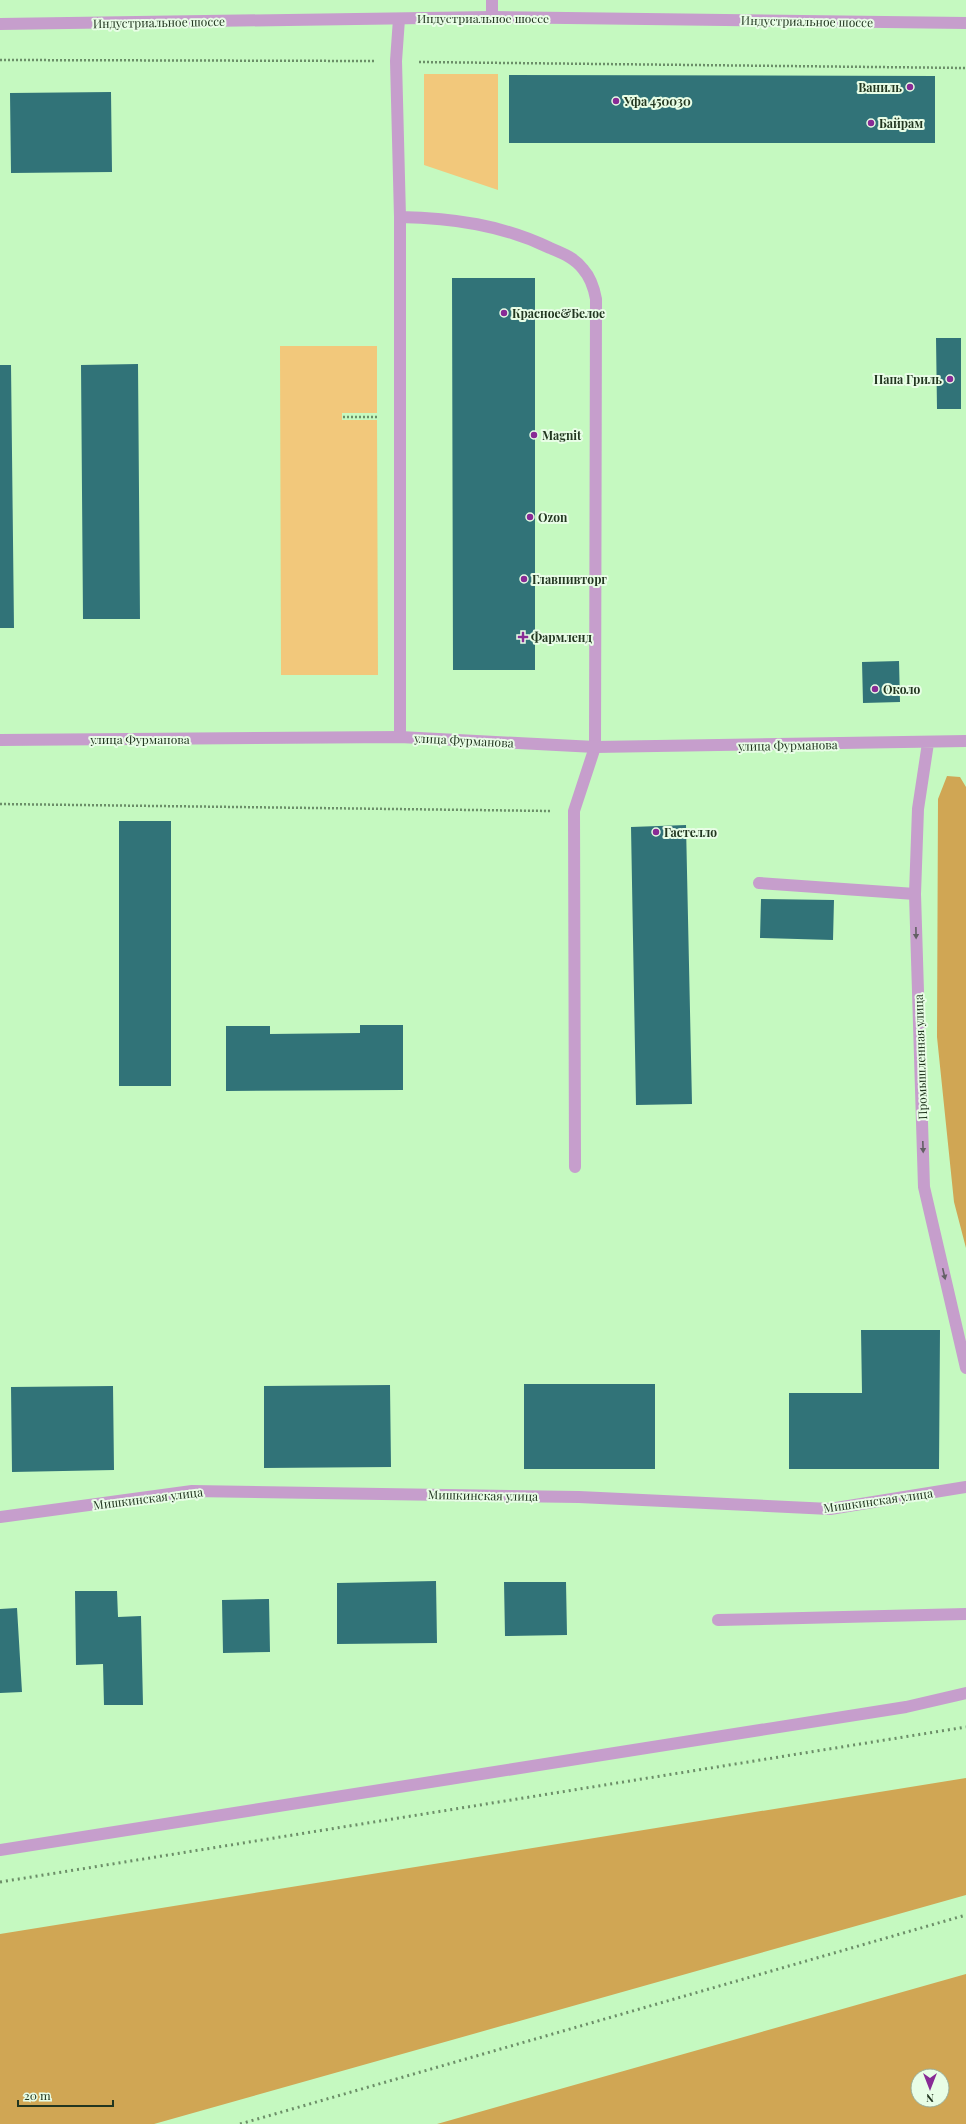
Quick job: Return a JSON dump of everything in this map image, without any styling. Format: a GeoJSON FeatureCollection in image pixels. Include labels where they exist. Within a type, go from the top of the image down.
{"type":"FeatureCollection","features":[{"type":"Feature","properties":{"kind":"street"},"geometry":{"type":"LineString","coordinates":[[492,0],[492,18]]}},
{"type":"Feature","properties":{"kind":"street"},"geometry":{"type":"LineString","coordinates":[[399,18],[396,62],[400,217],[400,737]]}},
{"type":"Feature","properties":{"kind":"street","name":"Индустриальное шоссе"},"geometry":{"type":"LineString","coordinates":[[0,24],[399,18],[966,23]]}},
{"type":"Feature","properties":{"kind":"street"},"geometry":{"type":"LineString","coordinates":[[400,217],[454,219],[499,228],[527,236],[578,263],[590,278],[594,289],[595,747],[574,811],[575,1167]]}},
{"type":"Feature","properties":{"kind":"street","name":"улица Фурманова"},"geometry":{"type":"LineString","coordinates":[[0,740],[400,737],[595,747],[928,743],[966,741]]}},
{"type":"Feature","properties":{"kind":"street","name":"Промышленная улица"},"geometry":{"type":"LineString","coordinates":[[928,743],[918,809],[915,894],[924,1187],[966,1368]]}},
{"type":"Feature","properties":{"kind":"street"},"geometry":{"type":"LineString","coordinates":[[759,883],[915,894]]}},
{"type":"Feature","properties":{"kind":"street","name":"Мишкинская улица"},"geometry":{"type":"LineString","coordinates":[[0,1517],[192,1491],[579,1497],[830,1509],[966,1486]]}},
{"type":"Feature","properties":{"kind":"street"},"geometry":{"type":"LineString","coordinates":[[718,1620],[966,1614]]}},
{"type":"Feature","properties":{"kind":"street"},"geometry":{"type":"LineString","coordinates":[[0,1850],[898,1709],[966,1693]]}},
{"type":"Feature","properties":{"kind":"path"},"geometry":{"type":"LineString","coordinates":[[0,60],[396,62],[966,68]]}},
{"type":"Feature","properties":{"kind":"path"},"geometry":{"type":"LineString","coordinates":[[344,417],[400,417]]}},
{"type":"Feature","properties":{"kind":"path"},"geometry":{"type":"LineString","coordinates":[[0,804],[574,811]]}},
{"type":"Feature","properties":{"kind":"shaded area"},"geometry":{"type":"Polygon","coordinates":[[[424,74],[498,74],[498,190],[424,165],[424,74]]]}},
{"type":"Feature","properties":{"kind":"shaded area"},"geometry":{"type":"Polygon","coordinates":[[[280,346],[377,346],[377,413],[342,413],[342,420],[377,420],[378,675],[281,675],[280,346]]]}},
{"type":"Feature","properties":{"kind":"shaded area"},"geometry":{"type":"Polygon","coordinates":[[[947,776],[960,777],[966,787],[966,1248],[954,1202],[937,1037],[938,799],[947,776]]]}},
{"type":"Feature","properties":{"kind":"shaded area"},"geometry":{"type":"Polygon","coordinates":[[[966,1778],[966,1895],[154,2124],[0,2124],[0,1934],[966,1778]]]}},
{"type":"Feature","properties":{"kind":"shaded area"},"geometry":{"type":"Polygon","coordinates":[[[966,1974],[966,2124],[437,2124],[966,1974]]]}},
{"type":"Feature","properties":{"kind":"building"},"geometry":{"type":"Polygon","coordinates":[[[509,75],[935,76],[935,143],[509,143],[509,75]]]}},
{"type":"Feature","properties":{"kind":"building"},"geometry":{"type":"Polygon","coordinates":[[[111,92],[112,172],[11,173],[10,93],[111,92]]]}},
{"type":"Feature","properties":{"kind":"building"},"geometry":{"type":"Polygon","coordinates":[[[452,278],[535,278],[535,670],[453,670],[452,278]]]}},
{"type":"Feature","properties":{"kind":"building"},"geometry":{"type":"Polygon","coordinates":[[[936,338],[961,338],[961,409],[937,409],[936,338]]]}},
{"type":"Feature","properties":{"kind":"building"},"geometry":{"type":"Polygon","coordinates":[[[138,364],[140,619],[83,619],[81,365],[138,364]]]}},
{"type":"Feature","properties":{"kind":"building"},"geometry":{"type":"Polygon","coordinates":[[[0,365],[11,365],[14,628],[0,628],[0,365]]]}},
{"type":"Feature","properties":{"kind":"building"},"geometry":{"type":"Polygon","coordinates":[[[899,661],[900,702],[863,703],[862,662],[899,661]]]}},
{"type":"Feature","properties":{"kind":"building"},"geometry":{"type":"Polygon","coordinates":[[[119,821],[171,821],[171,1086],[119,1086],[119,821]]]}},
{"type":"Feature","properties":{"kind":"building"},"geometry":{"type":"Polygon","coordinates":[[[686,825],[692,1104],[636,1105],[631,827],[686,825]]]}},
{"type":"Feature","properties":{"kind":"building"},"geometry":{"type":"Polygon","coordinates":[[[761,899],[834,900],[833,940],[760,938],[761,899]]]}},
{"type":"Feature","properties":{"kind":"building"},"geometry":{"type":"Polygon","coordinates":[[[360,1025],[403,1025],[403,1090],[226,1091],[226,1026],[270,1026],[270,1034],[360,1033],[360,1025]]]}},
{"type":"Feature","properties":{"kind":"building"},"geometry":{"type":"Polygon","coordinates":[[[861,1330],[940,1330],[939,1469],[789,1469],[789,1393],[862,1393],[861,1330]]]}},
{"type":"Feature","properties":{"kind":"building"},"geometry":{"type":"Polygon","coordinates":[[[524,1384],[655,1384],[655,1469],[524,1469],[524,1384]]]}},
{"type":"Feature","properties":{"kind":"building"},"geometry":{"type":"Polygon","coordinates":[[[390,1385],[391,1467],[264,1468],[264,1386],[390,1385]]]}},
{"type":"Feature","properties":{"kind":"building"},"geometry":{"type":"Polygon","coordinates":[[[113,1386],[114,1470],[12,1472],[11,1387],[113,1386]]]}},
{"type":"Feature","properties":{"kind":"building"},"geometry":{"type":"Polygon","coordinates":[[[436,1581],[437,1643],[337,1644],[337,1583],[436,1581]]]}},
{"type":"Feature","properties":{"kind":"building"},"geometry":{"type":"Polygon","coordinates":[[[504,1582],[566,1582],[567,1635],[505,1636],[504,1582]]]}},
{"type":"Feature","properties":{"kind":"building"},"geometry":{"type":"Polygon","coordinates":[[[75,1591],[117,1591],[118,1617],[141,1616],[143,1705],[104,1705],[103,1664],[76,1665],[75,1591]]]}},
{"type":"Feature","properties":{"kind":"building"},"geometry":{"type":"Polygon","coordinates":[[[269,1599],[270,1652],[223,1653],[222,1600],[269,1599]]]}},
{"type":"Feature","properties":{"kind":"building"},"geometry":{"type":"Polygon","coordinates":[[[17,1608],[22,1692],[0,1693],[0,1609],[17,1608]]]}},
{"type":"Feature","properties":{"kind":"railway"},"geometry":{"type":"LineString","coordinates":[[0,1882],[966,1727]]}},
{"type":"Feature","properties":{"kind":"railway"},"geometry":{"type":"LineString","coordinates":[[240,2124],[966,1915]]}},
{"type":"Feature","properties":{"kind":"place","name":"Ваниль"},"geometry":{"type":"Point","coordinates":[910,87]}},
{"type":"Feature","properties":{"kind":"place","name":"Уфа 450030"},"geometry":{"type":"Point","coordinates":[616,101]}},
{"type":"Feature","properties":{"kind":"place","name":"Байрам"},"geometry":{"type":"Point","coordinates":[871,123]}},
{"type":"Feature","properties":{"kind":"place","name":"Красное&Белое"},"geometry":{"type":"Point","coordinates":[504,313]}},
{"type":"Feature","properties":{"kind":"place","name":"Папа Гриль"},"geometry":{"type":"Point","coordinates":[950,379]}},
{"type":"Feature","properties":{"kind":"place","name":"Magnit"},"geometry":{"type":"Point","coordinates":[534,435]}},
{"type":"Feature","properties":{"kind":"place","name":"Ozon"},"geometry":{"type":"Point","coordinates":[530,517]}},
{"type":"Feature","properties":{"kind":"place","name":"Главпивторг"},"geometry":{"type":"Point","coordinates":[524,579]}},
{"type":"Feature","properties":{"kind":"place","name":"Фармленд"},"geometry":{"type":"Point","coordinates":[523,637]}},
{"type":"Feature","properties":{"kind":"place","name":"Около"},"geometry":{"type":"Point","coordinates":[875,689]}},
{"type":"Feature","properties":{"kind":"place","name":"Гастелло"},"geometry":{"type":"Point","coordinates":[656,832]}}]}
